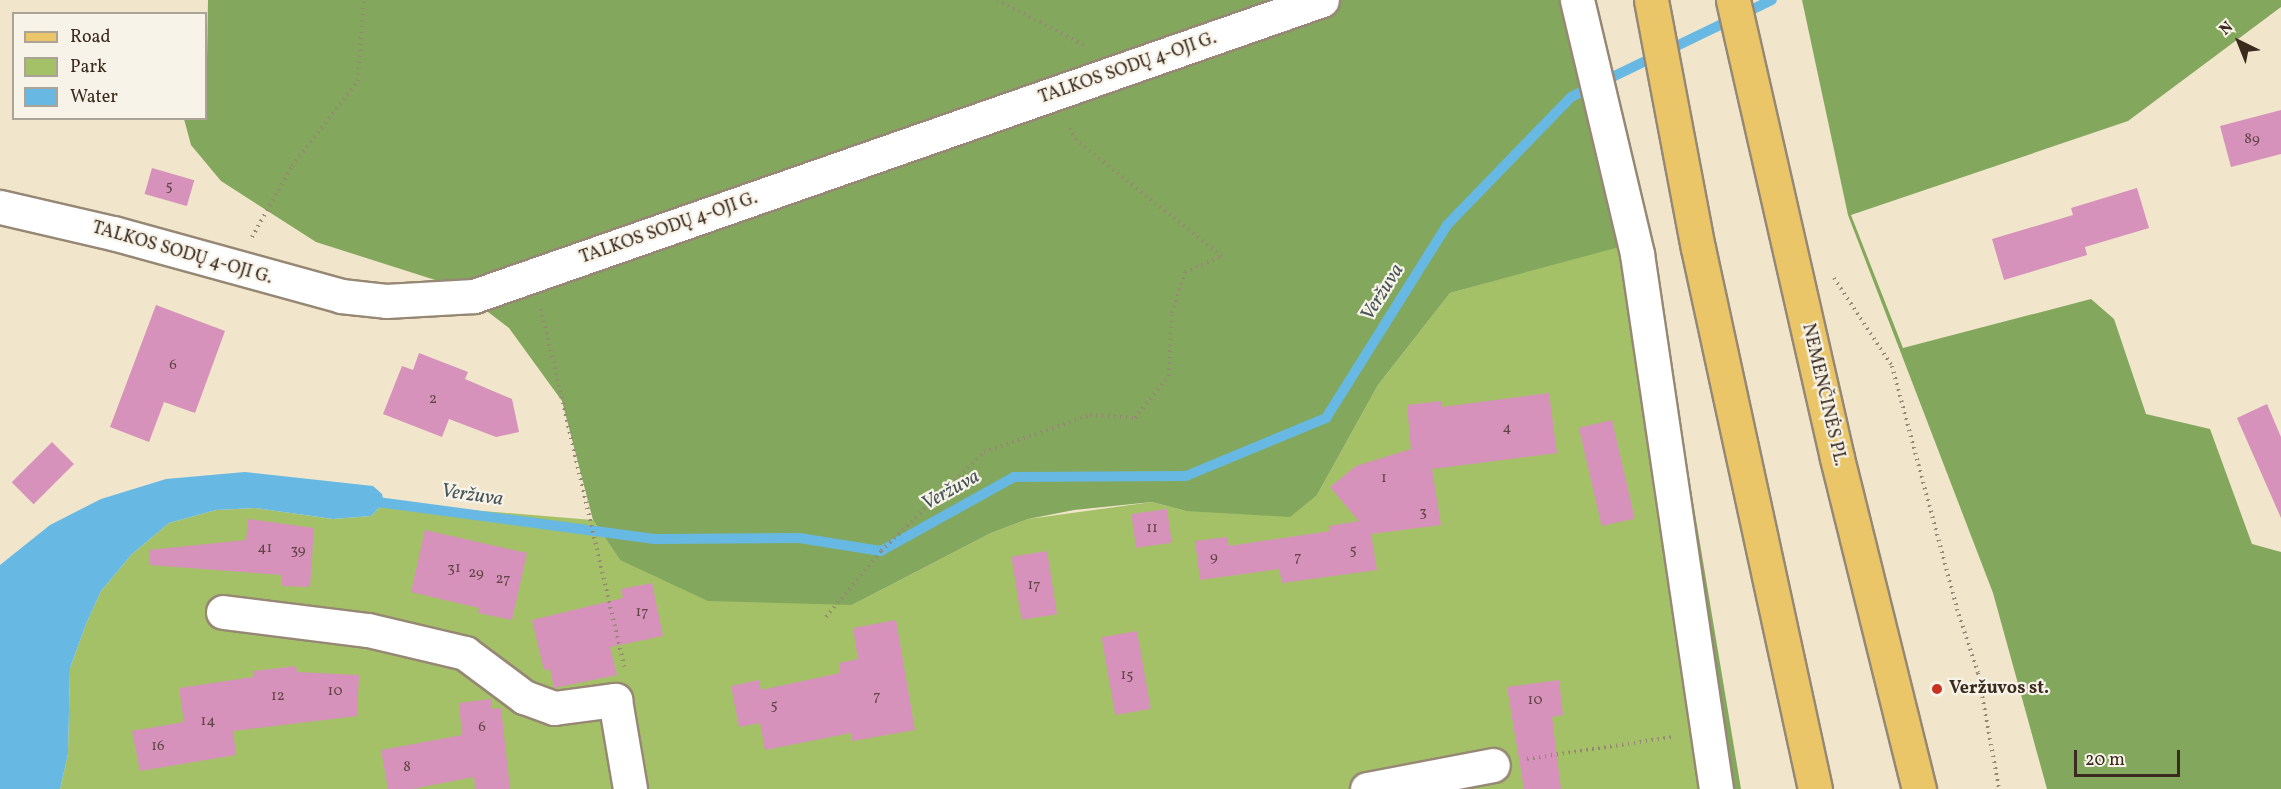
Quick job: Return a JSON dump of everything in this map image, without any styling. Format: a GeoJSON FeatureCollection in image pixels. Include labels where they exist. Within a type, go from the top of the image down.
{"type":"FeatureCollection","features":[{"type":"Feature","properties":{"kind":"main road","name":"NEMENČINĖS PL."},"geometry":{"type":"LineString","coordinates":[[1733,0],[1837,458],[1919,789]]}},
{"type":"Feature","properties":{"kind":"main road"},"geometry":{"type":"LineString","coordinates":[[1653,11],[1698,248],[1815,789]]}},
{"type":"Feature","properties":{"kind":"street","name":"TALKOS SODŲ 4-OJI G."},"geometry":{"type":"LineString","coordinates":[[0,207],[113,233],[234,269],[341,296],[386,301],[474,296],[1051,97],[1322,0]]}},
{"type":"Feature","properties":{"kind":"street"},"geometry":{"type":"LineString","coordinates":[[1578,0],[1637,254],[1716,789]]}},
{"type":"Feature","properties":{"kind":"street"},"geometry":{"type":"LineString","coordinates":[[223,612],[368,630],[465,654],[499,682],[524,697],[554,708],[615,700],[630,789]]}},
{"type":"Feature","properties":{"kind":"street"},"geometry":{"type":"LineString","coordinates":[[1366,789],[1493,765]]}},
{"type":"Feature","properties":{"kind":"path"},"geometry":{"type":"LineString","coordinates":[[234,269],[292,166],[358,81],[364,0]]}},
{"type":"Feature","properties":{"kind":"path"},"geometry":{"type":"LineString","coordinates":[[997,0],[1131,69]]}},
{"type":"Feature","properties":{"kind":"path"},"geometry":{"type":"LineString","coordinates":[[826,617],[881,551],[984,452],[1090,415],[1135,418],[1168,376],[1172,313],[1185,272],[1222,256],[1076,140],[1051,97]]}},
{"type":"Feature","properties":{"kind":"path"},"geometry":{"type":"LineString","coordinates":[[1830,267],[1866,331],[1879,342],[1892,366],[1957,609],[1978,673],[1999,789]]}},
{"type":"Feature","properties":{"kind":"path"},"geometry":{"type":"LineString","coordinates":[[533,276],[601,556],[625,668]]}},
{"type":"Feature","properties":{"kind":"path"},"geometry":{"type":"LineString","coordinates":[[1493,765],[1708,731]]}},
{"type":"Feature","properties":{"kind":"green space"},"geometry":{"type":"Polygon","coordinates":[[[208,0],[1592,0],[1648,232],[1741,789],[1703,789],[1619,247],[1450,293],[1378,385],[1317,495],[1290,517],[1186,511],[1152,502],[1074,510],[1028,519],[991,533],[852,605],[708,601],[620,560],[593,520],[562,401],[509,328],[454,286],[316,242],[221,181],[191,145],[184,120],[207,120],[208,0]]]}},
{"type":"Feature","properties":{"kind":"green space"},"geometry":{"type":"Polygon","coordinates":[[[1802,0],[2281,0],[2281,7],[2128,121],[1851,215],[1903,348],[2091,299],[2114,319],[2146,414],[2210,429],[2252,544],[2281,552],[2281,789],[2047,789],[1993,593],[1848,215],[1802,0]]]}},
{"type":"Feature","properties":{"kind":"green space"},"geometry":{"type":"Polygon","coordinates":[[[1619,246],[1703,789],[60,789],[68,754],[70,668],[86,624],[101,591],[132,554],[169,523],[216,510],[255,508],[333,519],[371,516],[384,503],[593,520],[620,560],[852,605],[991,533],[1028,519],[1152,502],[1186,511],[1317,495],[1378,385],[1450,293],[1619,246]]]}},
{"type":"Feature","properties":{"kind":"water"},"geometry":{"type":"Polygon","coordinates":[[[245,472],[373,486],[382,494],[384,503],[371,516],[333,519],[255,508],[216,510],[169,523],[132,554],[101,591],[86,624],[70,668],[68,754],[60,789],[0,789],[0,565],[50,525],[101,499],[166,479],[245,472]]]}},
{"type":"Feature","properties":{"kind":"building"},"geometry":{"type":"Polygon","coordinates":[[[2281,110],[2281,154],[2231,167],[2220,126],[2281,110]]]}},
{"type":"Feature","properties":{"kind":"building"},"geometry":{"type":"Polygon","coordinates":[[[152,168],[194,180],[187,206],[145,194],[152,168]]]}},
{"type":"Feature","properties":{"kind":"building"},"geometry":{"type":"Polygon","coordinates":[[[2137,188],[2149,228],[2085,247],[2087,255],[2004,280],[1992,239],[2073,215],[2071,208],[2137,188]]]}},
{"type":"Feature","properties":{"kind":"building"},"geometry":{"type":"Polygon","coordinates":[[[156,305],[225,331],[195,413],[164,402],[149,442],[110,427],[156,305]]]}},
{"type":"Feature","properties":{"kind":"building"},"geometry":{"type":"Polygon","coordinates":[[[419,353],[468,372],[465,379],[512,399],[519,432],[496,437],[449,419],[442,437],[383,414],[402,366],[413,370],[419,353]]]}},
{"type":"Feature","properties":{"kind":"building"},"geometry":{"type":"Polygon","coordinates":[[[1549,393],[1557,453],[1432,469],[1441,525],[1371,534],[1377,570],[1282,583],[1279,569],[1200,580],[1195,541],[1227,537],[1229,546],[1330,531],[1329,526],[1359,521],[1330,487],[1356,466],[1411,449],[1407,405],[1441,401],[1442,407],[1549,393]]]}},
{"type":"Feature","properties":{"kind":"building"},"geometry":{"type":"Polygon","coordinates":[[[2267,404],[2281,437],[2281,518],[2237,418],[2267,404]]]}},
{"type":"Feature","properties":{"kind":"building"},"geometry":{"type":"Polygon","coordinates":[[[1612,420],[1635,518],[1602,526],[1579,428],[1612,420]]]}},
{"type":"Feature","properties":{"kind":"building"},"geometry":{"type":"Polygon","coordinates":[[[52,442],[74,464],[34,504],[12,482],[52,442]]]}},
{"type":"Feature","properties":{"kind":"building"},"geometry":{"type":"Polygon","coordinates":[[[1167,509],[1172,543],[1136,548],[1131,514],[1167,509]]]}},
{"type":"Feature","properties":{"kind":"building"},"geometry":{"type":"Polygon","coordinates":[[[248,519],[314,528],[310,587],[282,586],[282,575],[149,565],[149,550],[246,540],[248,519]]]}},
{"type":"Feature","properties":{"kind":"building"},"geometry":{"type":"Polygon","coordinates":[[[425,530],[527,553],[512,620],[478,613],[479,608],[411,592],[425,530]]]}},
{"type":"Feature","properties":{"kind":"building"},"geometry":{"type":"Polygon","coordinates":[[[1047,551],[1057,614],[1021,620],[1011,557],[1047,551]]]}},
{"type":"Feature","properties":{"kind":"building"},"geometry":{"type":"Polygon","coordinates":[[[652,583],[663,636],[610,647],[617,675],[554,688],[550,669],[544,670],[532,620],[623,598],[621,589],[652,583]]]}},
{"type":"Feature","properties":{"kind":"building"},"geometry":{"type":"Polygon","coordinates":[[[896,620],[915,730],[852,741],[851,733],[765,750],[760,723],[739,727],[731,686],[759,680],[761,690],[840,673],[839,663],[858,659],[853,628],[896,620]]]}},
{"type":"Feature","properties":{"kind":"building"},"geometry":{"type":"Polygon","coordinates":[[[1137,631],[1151,709],[1115,715],[1102,637],[1137,631]]]}},
{"type":"Feature","properties":{"kind":"building"},"geometry":{"type":"Polygon","coordinates":[[[296,666],[297,672],[359,675],[357,716],[233,731],[236,755],[140,771],[132,731],[184,722],[179,688],[253,677],[253,671],[296,666]]]}},
{"type":"Feature","properties":{"kind":"building"},"geometry":{"type":"Polygon","coordinates":[[[1559,680],[1563,715],[1552,717],[1561,789],[1524,789],[1507,687],[1559,680]]]}},
{"type":"Feature","properties":{"kind":"building"},"geometry":{"type":"Polygon","coordinates":[[[491,699],[492,709],[501,708],[510,789],[475,789],[474,777],[412,789],[388,789],[381,750],[462,735],[459,703],[491,699]]]}},
{"type":"Feature","properties":{"kind":"waterway","name":"Veržuva"},"geometry":{"type":"LineString","coordinates":[[370,501],[656,539],[799,538],[881,551],[1014,477],[1186,476],[1326,418],[1447,225],[1571,97],[1772,0]]}},
{"type":"Feature","properties":{"kind":"place","name":"Veržuvos st."},"geometry":{"type":"Point","coordinates":[1937,689]}}]}
